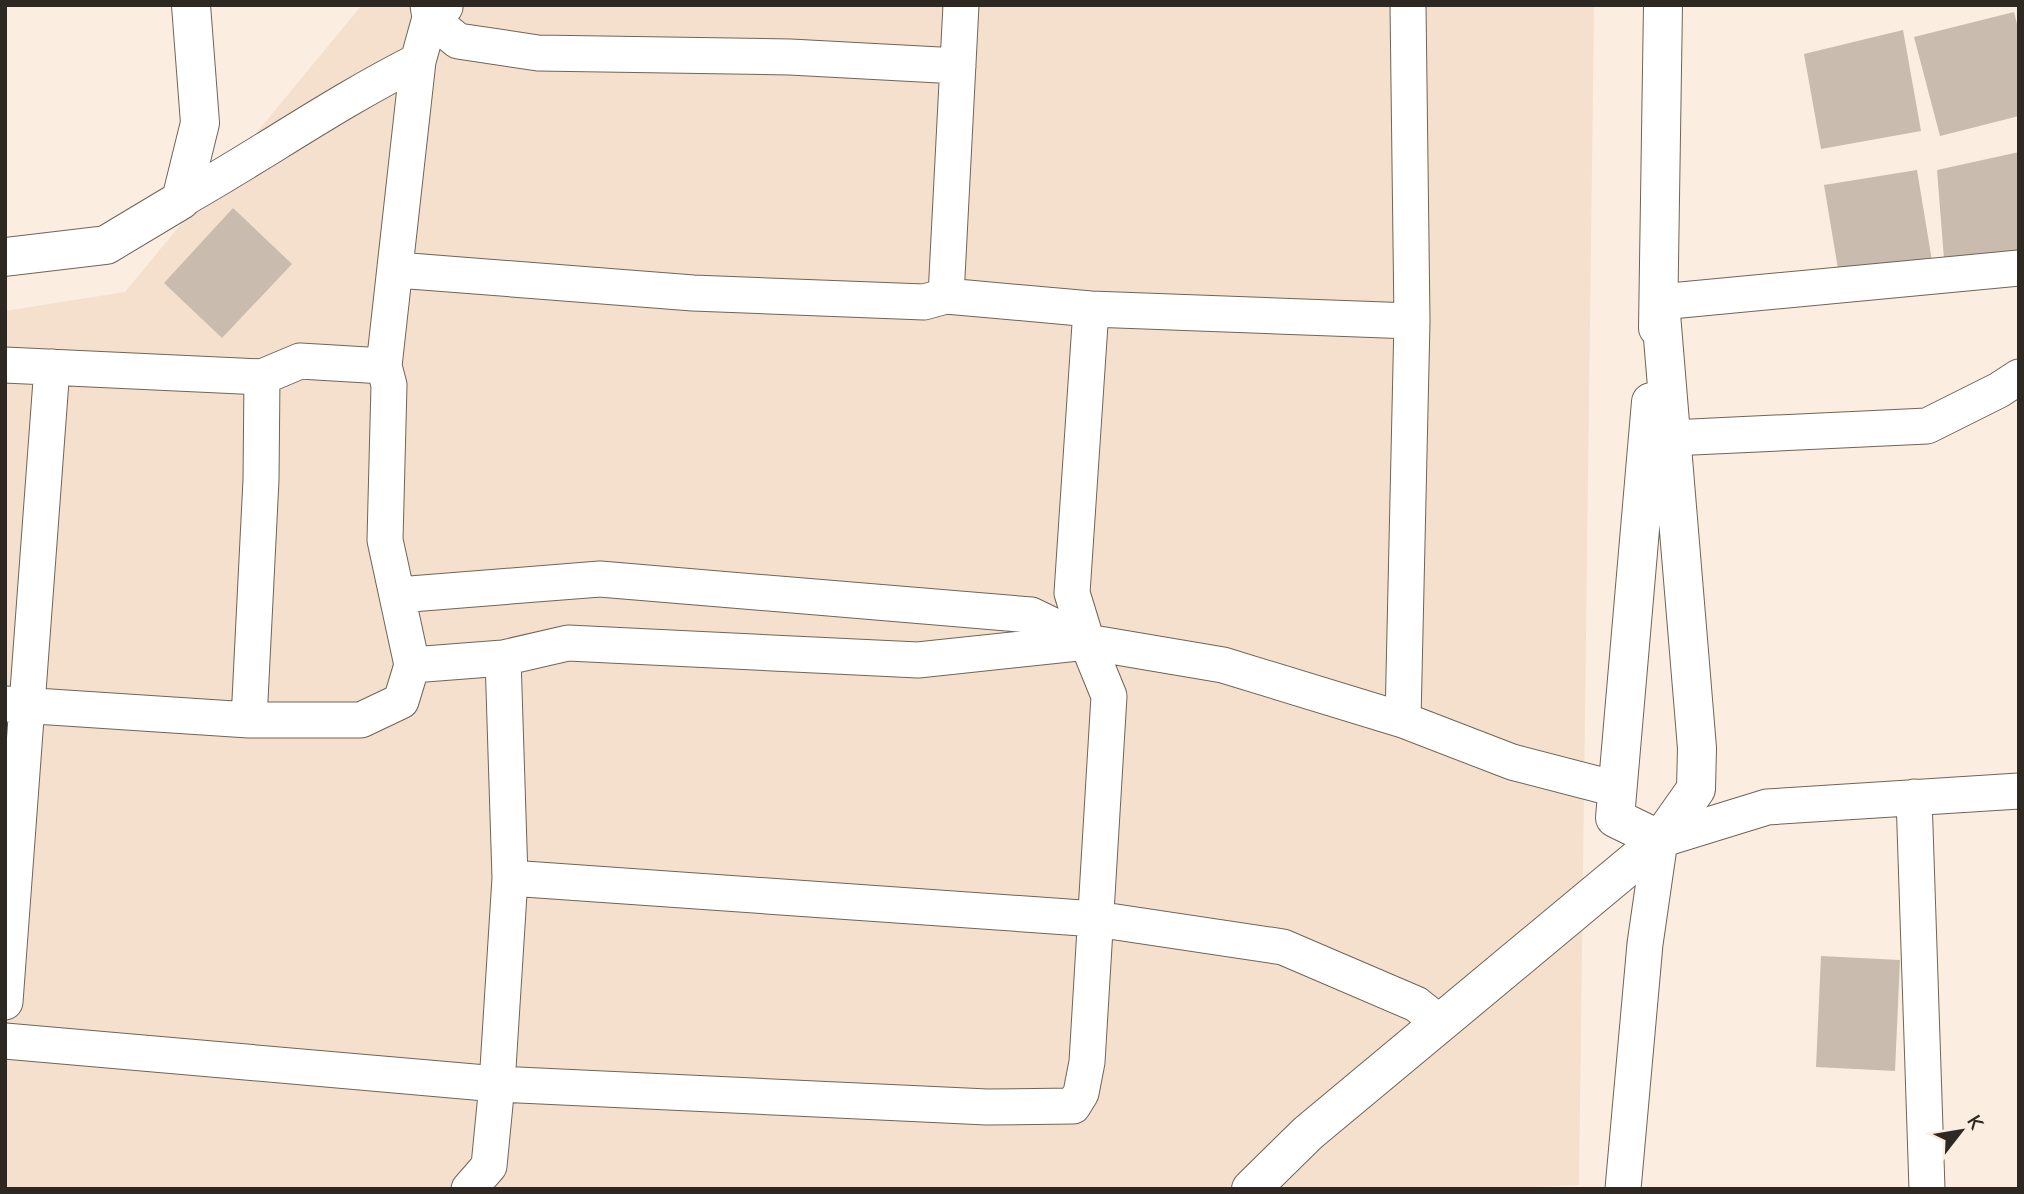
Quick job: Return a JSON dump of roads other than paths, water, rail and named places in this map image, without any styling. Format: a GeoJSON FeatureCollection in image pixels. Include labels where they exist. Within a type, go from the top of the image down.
{"type":"FeatureCollection","features":[{"type":"Feature","properties":{"kind":"street"},"geometry":{"type":"LineString","coordinates":[[181,200],[200,123],[191,5]]}},
{"type":"Feature","properties":{"kind":"street"},"geometry":{"type":"LineString","coordinates":[[946,296],[961,5]]}},
{"type":"Feature","properties":{"kind":"street"},"geometry":{"type":"LineString","coordinates":[[1403,720],[1412,321],[1408,5]]}},
{"type":"Feature","properties":{"kind":"street"},"geometry":{"type":"LineString","coordinates":[[1251,1189],[1281,1172],[1440,1023],[1660,839],[1696,789],[1697,748],[1660,434],[1663,5]]}},
{"type":"Feature","properties":{"kind":"street"},"geometry":{"type":"LineString","coordinates":[[436,10],[458,41],[538,53],[790,57],[958,66]]}},
{"type":"Feature","properties":{"kind":"street"},"geometry":{"type":"LineString","coordinates":[[16,705],[249,720],[361,720],[401,701],[412,665],[385,540],[389,385],[384,366],[397,270],[418,61],[436,10]]}},
{"type":"Feature","properties":{"kind":"street"},"geometry":{"type":"LineString","coordinates":[[5,257],[106,245],[257,157],[354,94],[418,61]]}},
{"type":"Feature","properties":{"kind":"street"},"geometry":{"type":"LineString","coordinates":[[1660,302],[2019,268]]}},
{"type":"Feature","properties":{"kind":"street"},"geometry":{"type":"LineString","coordinates":[[397,270],[692,293],[925,302],[946,296],[1091,309],[1412,321]]}},
{"type":"Feature","properties":{"kind":"street"},"geometry":{"type":"LineString","coordinates":[[5,1041],[497,1084],[987,1107],[1073,1105],[1081,1093],[1087,1062],[1109,696],[1087,642],[1072,593],[1091,309]]}},
{"type":"Feature","properties":{"kind":"street"},"geometry":{"type":"LineString","coordinates":[[5,365],[262,377],[300,361],[384,366]]}},
{"type":"Feature","properties":{"kind":"street"},"geometry":{"type":"LineString","coordinates":[[5,1002],[16,705],[52,368]]}},
{"type":"Feature","properties":{"kind":"street"},"geometry":{"type":"LineString","coordinates":[[249,720],[261,480],[262,377]]}},
{"type":"Feature","properties":{"kind":"street"},"geometry":{"type":"LineString","coordinates":[[1660,434],[1927,426],[2019,377]]}},
{"type":"Feature","properties":{"kind":"street"},"geometry":{"type":"LineString","coordinates":[[1660,434],[1616,789],[1615,818],[1660,839],[1767,807],[2019,791]]}},
{"type":"Feature","properties":{"kind":"street"},"geometry":{"type":"LineString","coordinates":[[398,595],[600,579],[1031,615],[1087,642]]}},
{"type":"Feature","properties":{"kind":"street"},"geometry":{"type":"LineString","coordinates":[[412,665],[503,658],[568,643],[918,660],[1087,642],[1223,665],[1403,720],[1512,762],[1616,789]]}},
{"type":"Feature","properties":{"kind":"street"},"geometry":{"type":"LineString","coordinates":[[468,1189],[489,1166],[497,1084],[510,878],[503,658]]}},
{"type":"Feature","properties":{"kind":"street"},"geometry":{"type":"LineString","coordinates":[[1914,797],[1927,1189]]}},
{"type":"Feature","properties":{"kind":"street"},"geometry":{"type":"LineString","coordinates":[[1623,1189],[1645,944],[1660,839]]}},
{"type":"Feature","properties":{"kind":"street"},"geometry":{"type":"LineString","coordinates":[[510,878],[1096,919],[1283,947],[1416,1004],[1440,1023]]}}]}
